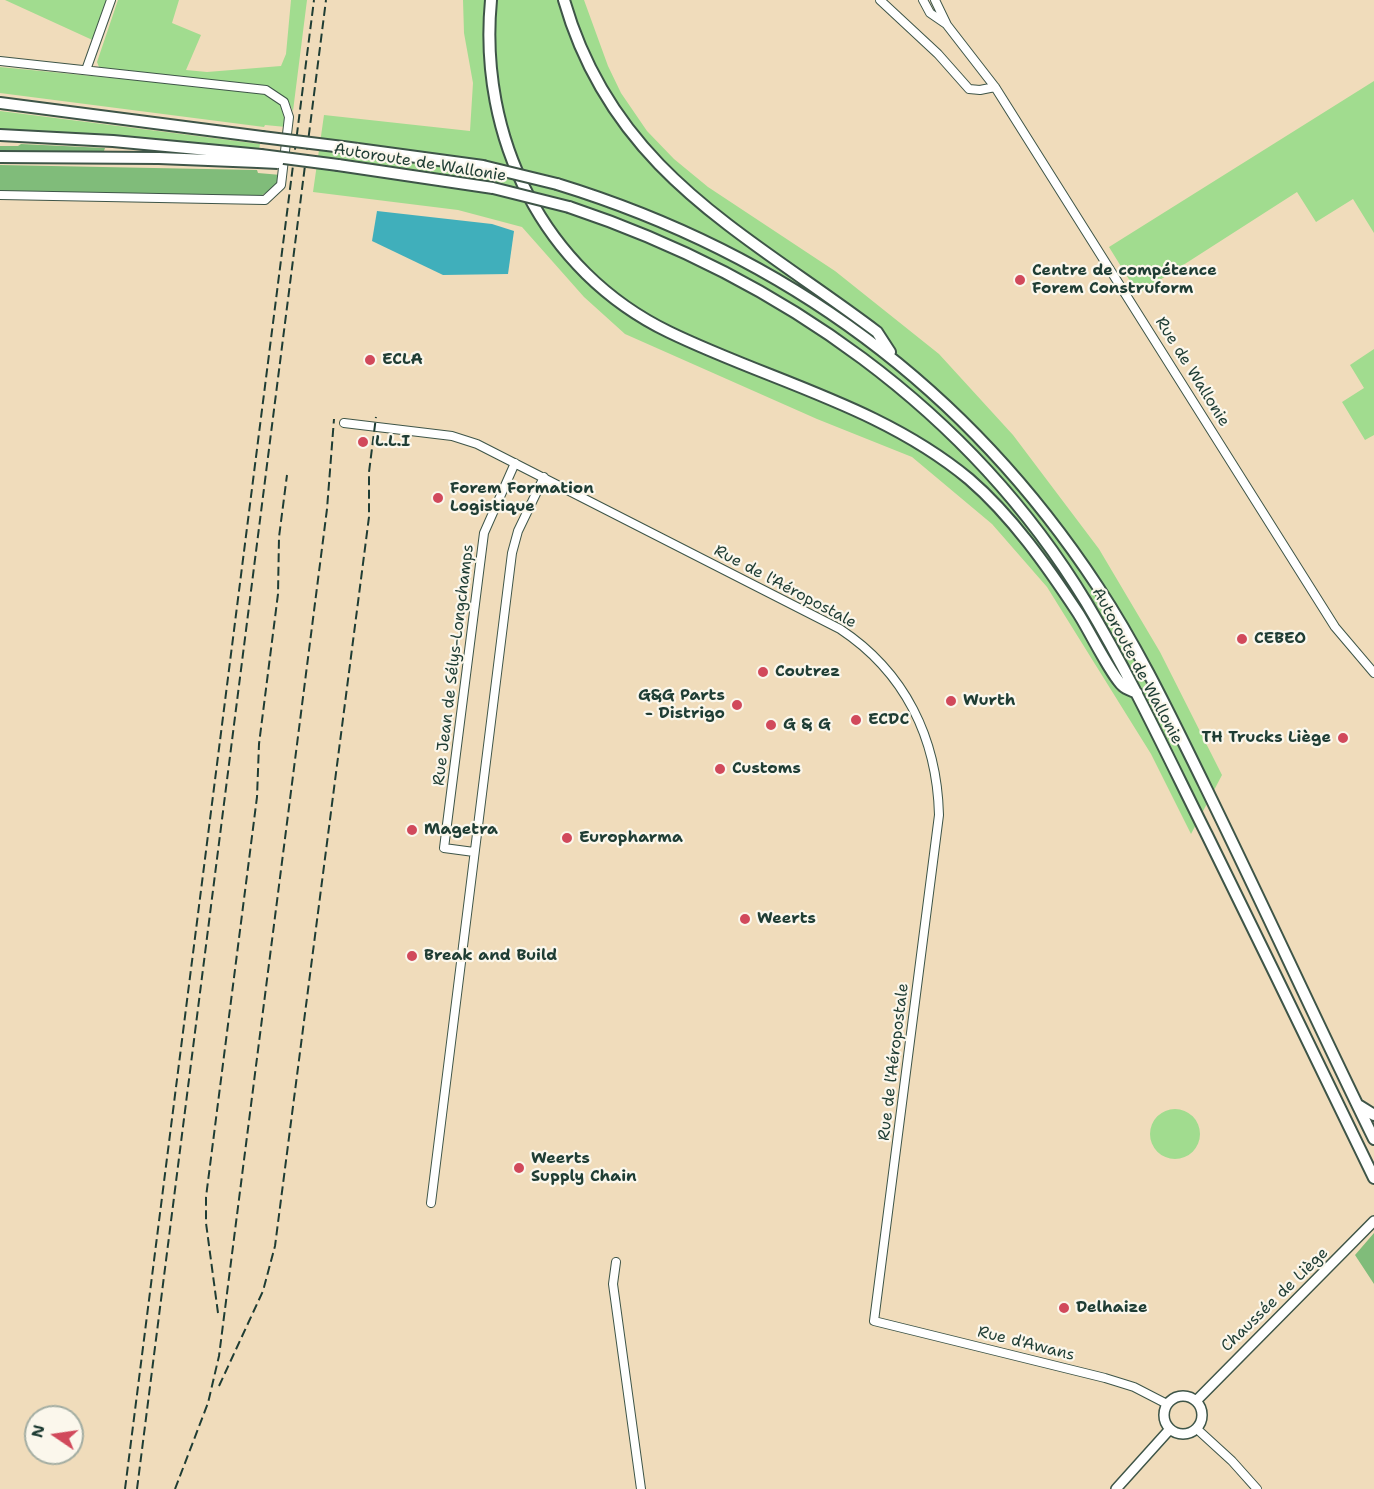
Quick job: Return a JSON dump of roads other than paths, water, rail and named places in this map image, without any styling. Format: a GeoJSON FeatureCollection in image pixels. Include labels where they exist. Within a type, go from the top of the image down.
{"type":"FeatureCollection","features":[{"type":"Feature","properties":{"kind":"highway"},"geometry":{"type":"LineString","coordinates":[[491,0],[489,44],[496,111],[519,181],[538,213],[570,256],[617,299],[667,331],[874,417],[946,461],[1004,513],[1078,613],[1122,686],[1137,693]]}},
{"type":"Feature","properties":{"kind":"highway"},"geometry":{"type":"LineString","coordinates":[[564,0],[580,46],[595,77],[618,115],[652,159],[703,207],[877,332],[896,360]]}},
{"type":"Feature","properties":{"kind":"highway","name":"Autoroute de Wallonie"},"geometry":{"type":"LineString","coordinates":[[0,103],[483,166],[557,184],[639,212],[754,265],[826,308],[896,360],[962,418],[1009,469],[1050,519],[1100,589],[1163,702],[1374,1139]]}},
{"type":"Feature","properties":{"kind":"highway","name":"Autoroute de Wallonie"},"geometry":{"type":"LineString","coordinates":[[0,135],[113,141],[338,165],[494,188],[569,207],[631,228],[744,281],[817,325],[917,402],[981,465],[1036,530],[1085,600],[1137,693],[1374,1178]]}},
{"type":"Feature","properties":{"kind":"highway"},"geometry":{"type":"LineString","coordinates":[[0,157],[260,158]]}},
{"type":"Feature","properties":{"kind":"highway"},"geometry":{"type":"LineString","coordinates":[[1357,1105],[1374,1115]]}},
{"type":"Feature","properties":{"kind":"main road","name":"Chaussée de Liège"},"geometry":{"type":"LineString","coordinates":[[1197,1401],[1374,1221]]}},
{"type":"Feature","properties":{"kind":"main road"},"geometry":{"type":"LineString","coordinates":[[1178,1396],[1191,1397],[1197,1401],[1203,1411],[1197,1429],[1184,1435],[1170,1429],[1164,1417],[1167,1404],[1178,1396]]}},
{"type":"Feature","properties":{"kind":"main road"},"geometry":{"type":"LineString","coordinates":[[1116,1489],[1170,1429]]}},
{"type":"Feature","properties":{"kind":"street"},"geometry":{"type":"LineString","coordinates":[[86,70],[111,0]]}},
{"type":"Feature","properties":{"kind":"street"},"geometry":{"type":"LineString","coordinates":[[880,0],[938,54],[969,89],[995,87]]}},
{"type":"Feature","properties":{"kind":"street","name":"Rue de Wallonie"},"geometry":{"type":"LineString","coordinates":[[923,0],[930,13],[947,25]]}},
{"type":"Feature","properties":{"kind":"street","name":"Rue de Wallonie"},"geometry":{"type":"LineString","coordinates":[[934,0],[947,25],[995,87],[1335,627],[1374,673]]}},
{"type":"Feature","properties":{"kind":"street"},"geometry":{"type":"LineString","coordinates":[[0,61],[266,90],[284,102],[289,117],[281,185],[265,200],[0,195]]}},
{"type":"Feature","properties":{"kind":"street","name":"Rue de l'Aéropostale"},"geometry":{"type":"LineString","coordinates":[[344,423],[465,439],[544,477],[840,629],[859,642],[900,685],[926,732],[934,763],[939,815],[874,1320]]}},
{"type":"Feature","properties":{"kind":"street","name":"Rue Jean de Sélys-Longchamps"},"geometry":{"type":"LineString","coordinates":[[474,852],[444,848],[484,533],[515,463]]}},
{"type":"Feature","properties":{"kind":"street"},"geometry":{"type":"LineString","coordinates":[[431,1203],[512,553],[518,531],[544,477]]}},
{"type":"Feature","properties":{"kind":"street"},"geometry":{"type":"LineString","coordinates":[[616,1262],[613,1284],[641,1489]]}},
{"type":"Feature","properties":{"kind":"street","name":"Rue d'Awans"},"geometry":{"type":"LineString","coordinates":[[874,1320],[1105,1378],[1134,1387],[1167,1404]]}},
{"type":"Feature","properties":{"kind":"street"},"geometry":{"type":"LineString","coordinates":[[1197,1429],[1233,1461],[1257,1489]]}},
{"type":"Feature","properties":{"kind":"water"},"geometry":{"type":"Polygon","coordinates":[[[377,211],[492,224],[514,231],[508,274],[443,275],[372,241],[377,211]]]}},
{"type":"Feature","properties":{"kind":"railway"},"geometry":{"type":"LineString","coordinates":[[125,1489],[314,0]]}},
{"type":"Feature","properties":{"kind":"railway"},"geometry":{"type":"LineString","coordinates":[[137,1489],[326,0]]}},
{"type":"Feature","properties":{"kind":"railway"},"geometry":{"type":"LineString","coordinates":[[219,1386],[263,1291],[275,1246],[369,517],[369,472],[376,417]]}},
{"type":"Feature","properties":{"kind":"railway"},"geometry":{"type":"LineString","coordinates":[[175,1489],[208,1403],[219,1356],[327,509],[334,419]]}},
{"type":"Feature","properties":{"kind":"railway"},"geometry":{"type":"LineString","coordinates":[[218,1313],[206,1223],[206,1197],[257,797],[259,744],[278,594],[279,537],[287,475]]}},
{"type":"Feature","properties":{"kind":"place","name":"Centre de compétence Forem Construform"},"geometry":{"type":"Point","coordinates":[1020,280]}},
{"type":"Feature","properties":{"kind":"place","name":"ECLA"},"geometry":{"type":"Point","coordinates":[370,360]}},
{"type":"Feature","properties":{"kind":"place","name":"L.L.I"},"geometry":{"type":"Point","coordinates":[363,442]}},
{"type":"Feature","properties":{"kind":"place","name":"Forem Formation Logistique"},"geometry":{"type":"Point","coordinates":[438,498]}},
{"type":"Feature","properties":{"kind":"place","name":"CEBEO"},"geometry":{"type":"Point","coordinates":[1242,639]}},
{"type":"Feature","properties":{"kind":"place","name":"Coutrez"},"geometry":{"type":"Point","coordinates":[763,672]}},
{"type":"Feature","properties":{"kind":"place","name":"Wurth"},"geometry":{"type":"Point","coordinates":[951,701]}},
{"type":"Feature","properties":{"kind":"place","name":"G&G Parts - Distrigo"},"geometry":{"type":"Point","coordinates":[737,705]}},
{"type":"Feature","properties":{"kind":"place","name":"ECDC"},"geometry":{"type":"Point","coordinates":[856,720]}},
{"type":"Feature","properties":{"kind":"place","name":"G & G"},"geometry":{"type":"Point","coordinates":[771,725]}},
{"type":"Feature","properties":{"kind":"place","name":"TH Trucks Liège"},"geometry":{"type":"Point","coordinates":[1343,738]}},
{"type":"Feature","properties":{"kind":"place","name":"Customs"},"geometry":{"type":"Point","coordinates":[720,769]}},
{"type":"Feature","properties":{"kind":"place","name":"Magetra"},"geometry":{"type":"Point","coordinates":[412,830]}},
{"type":"Feature","properties":{"kind":"place","name":"Europharma"},"geometry":{"type":"Point","coordinates":[567,838]}},
{"type":"Feature","properties":{"kind":"place","name":"Weerts"},"geometry":{"type":"Point","coordinates":[745,919]}},
{"type":"Feature","properties":{"kind":"place","name":"Break and Build"},"geometry":{"type":"Point","coordinates":[412,956]}},
{"type":"Feature","properties":{"kind":"place","name":"Weerts Supply Chain"},"geometry":{"type":"Point","coordinates":[519,1168]}},
{"type":"Feature","properties":{"kind":"place","name":"Delhaize"},"geometry":{"type":"Point","coordinates":[1064,1308]}}]}
